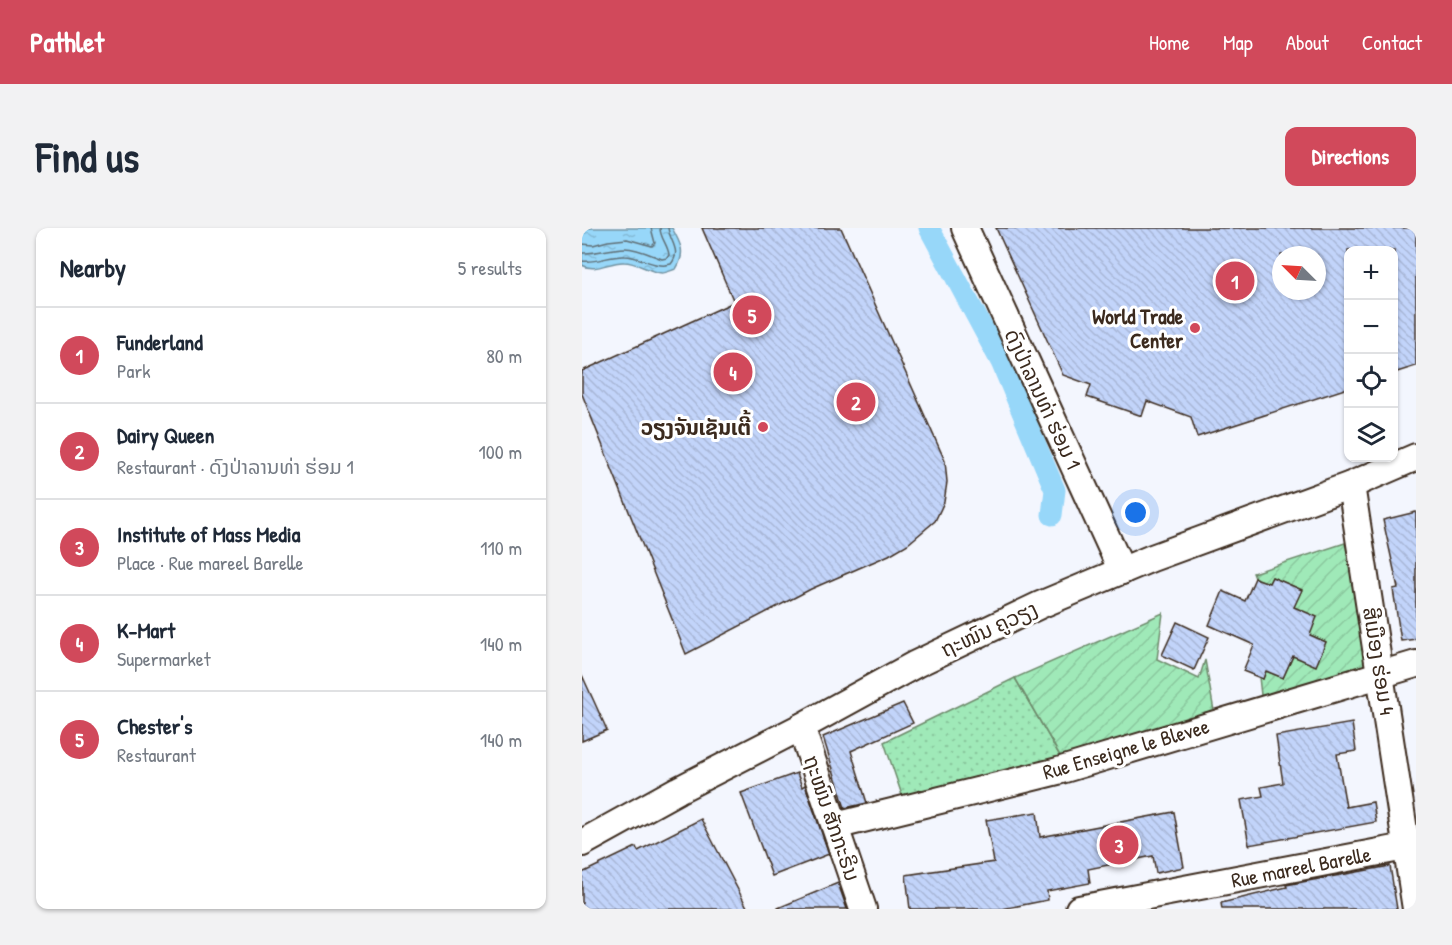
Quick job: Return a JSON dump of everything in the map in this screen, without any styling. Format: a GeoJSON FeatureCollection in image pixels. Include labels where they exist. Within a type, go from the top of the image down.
{"type":"FeatureCollection","features":[{"type":"Feature","properties":{"kind":"street","name":"ດົງປ່າລານທ່າ ຮ່ອມ 1"},"geometry":{"type":"LineString","coordinates":[[965,228],[1122,571]]}},
{"type":"Feature","properties":{"kind":"street","name":"ຖະໜົນ ຄູວຽງ"},"geometry":{"type":"LineString","coordinates":[[582,843],[916,664],[1040,605],[1152,558],[1351,485],[1416,457]]}},
{"type":"Feature","properties":{"kind":"street","name":"ສີເມືອງ ຮ່ອມ 4"},"geometry":{"type":"LineString","coordinates":[[1351,485],[1412,846],[1416,909]]}},
{"type":"Feature","properties":{"kind":"street","name":"Rue Enseigne le Blevee"},"geometry":{"type":"LineString","coordinates":[[835,826],[1058,771],[1416,664]]}},
{"type":"Feature","properties":{"kind":"street","name":"ຖະໜົນ ສັກກະຣິນ"},"geometry":{"type":"LineString","coordinates":[[801,727],[863,909]]}},
{"type":"Feature","properties":{"kind":"street","name":"Rue mareel Barelle"},"geometry":{"type":"LineString","coordinates":[[1079,909],[1412,846]]}},
{"type":"Feature","properties":{"kind":"green space"},"geometry":{"type":"Polygon","coordinates":[[[1345,543],[1374,667],[1262,704],[1259,677],[1263,679],[1266,671],[1283,678],[1293,656],[1316,665],[1326,642],[1310,635],[1294,607],[1301,590],[1272,577],[1269,583],[1255,578],[1253,573],[1345,543]]]}},
{"type":"Feature","properties":{"kind":"green space"},"geometry":{"type":"Polygon","coordinates":[[[1163,613],[1157,659],[1199,679],[1205,660],[1214,711],[1063,761],[1015,678],[1163,613]]]}},
{"type":"Feature","properties":{"kind":"green space"},"geometry":{"type":"Polygon","coordinates":[[[1015,678],[1063,761],[905,804],[884,742],[1015,678]]]}},
{"type":"Feature","properties":{"kind":"water"},"geometry":{"type":"Polygon","coordinates":[[[582,228],[672,228],[680,244],[681,258],[676,269],[664,273],[624,262],[587,267],[582,265],[582,228]]]}},
{"type":"Feature","properties":{"kind":"building","name":"ວຽງຈັນເຊັນເຕີ້"},"geometry":{"type":"Polygon","coordinates":[[[702,228],[841,228],[945,461],[947,482],[944,502],[935,521],[908,544],[889,555],[811,589],[686,654],[582,394],[582,371],[734,302],[702,228]]]}},
{"type":"Feature","properties":{"kind":"building","name":"World Trade Center"},"geometry":{"type":"Polygon","coordinates":[[[996,228],[1416,228],[1416,366],[1398,372],[1398,246],[1344,246],[1344,389],[1197,437],[1191,417],[1147,401],[1142,416],[1087,397],[1091,385],[1063,375],[996,228]]]}},
{"type":"Feature","properties":{"kind":"building"},"geometry":{"type":"Polygon","coordinates":[[[1416,512],[1416,639],[1401,641],[1393,589],[1398,588],[1383,520],[1416,512]]]}},
{"type":"Feature","properties":{"kind":"building"},"geometry":{"type":"Polygon","coordinates":[[[1272,577],[1302,590],[1294,607],[1317,617],[1310,635],[1326,642],[1316,666],[1293,656],[1283,678],[1266,671],[1263,679],[1243,671],[1254,645],[1209,625],[1223,591],[1245,601],[1255,578],[1269,583],[1272,577]]]}},
{"type":"Feature","properties":{"kind":"building"},"geometry":{"type":"Polygon","coordinates":[[[1177,622],[1209,637],[1194,670],[1162,655],[1177,622]]]}},
{"type":"Feature","properties":{"kind":"building"},"geometry":{"type":"Polygon","coordinates":[[[582,675],[607,730],[582,741],[582,675]]]}},
{"type":"Feature","properties":{"kind":"building"},"geometry":{"type":"Polygon","coordinates":[[[903,703],[913,723],[851,751],[867,803],[845,808],[823,737],[903,703]]]}},
{"type":"Feature","properties":{"kind":"building"},"geometry":{"type":"Polygon","coordinates":[[[1352,723],[1356,751],[1337,754],[1346,807],[1373,802],[1376,822],[1249,845],[1241,800],[1263,796],[1261,787],[1283,783],[1276,736],[1352,723]]]}},
{"type":"Feature","properties":{"kind":"building"},"geometry":{"type":"Polygon","coordinates":[[[797,773],[802,787],[805,785],[829,854],[772,876],[741,793],[797,773]]]}},
{"type":"Feature","properties":{"kind":"building"},"geometry":{"type":"Polygon","coordinates":[[[1037,812],[1040,837],[1174,812],[1184,867],[1156,873],[1153,856],[1088,869],[1090,883],[1047,891],[1048,900],[1002,909],[910,909],[906,875],[994,862],[986,820],[1037,812]]]}},
{"type":"Feature","properties":{"kind":"building"},"geometry":{"type":"Polygon","coordinates":[[[701,819],[748,909],[582,909],[582,873],[636,847],[638,851],[701,819]]]}},
{"type":"Feature","properties":{"kind":"building"},"geometry":{"type":"Polygon","coordinates":[[[1390,866],[1397,909],[1222,909],[1221,903],[1287,887],[1286,885],[1390,866]]]}},
{"type":"Feature","properties":{"kind":"building"},"geometry":{"type":"Polygon","coordinates":[[[838,883],[847,909],[778,909],[778,908],[838,883]]]}},
{"type":"Feature","properties":{"kind":"waterway"},"geometry":{"type":"LineString","coordinates":[[929,228],[1001,362],[1055,490],[1052,515]]}},
{"type":"Feature","properties":{"kind":"place","name":"Funderland"},"geometry":{"type":"Point","coordinates":[1235,281]}},
{"type":"Feature","properties":{"kind":"place","name":"Chester's"},"geometry":{"type":"Point","coordinates":[752,315]}},
{"type":"Feature","properties":{"kind":"place","name":"World Trade Center"},"geometry":{"type":"Point","coordinates":[1195,328]}},
{"type":"Feature","properties":{"kind":"place","name":"K-Mart"},"geometry":{"type":"Point","coordinates":[733,372]}},
{"type":"Feature","properties":{"kind":"place","name":"Dairy Queen"},"geometry":{"type":"Point","coordinates":[856,402]}},
{"type":"Feature","properties":{"kind":"place","name":"ວຽງຈັນເຊັນເຕີ້"},"geometry":{"type":"Point","coordinates":[763,427]}},
{"type":"Feature","properties":{"kind":"place","name":"Institute of Mass Media"},"geometry":{"type":"Point","coordinates":[1119,845]}}]}
